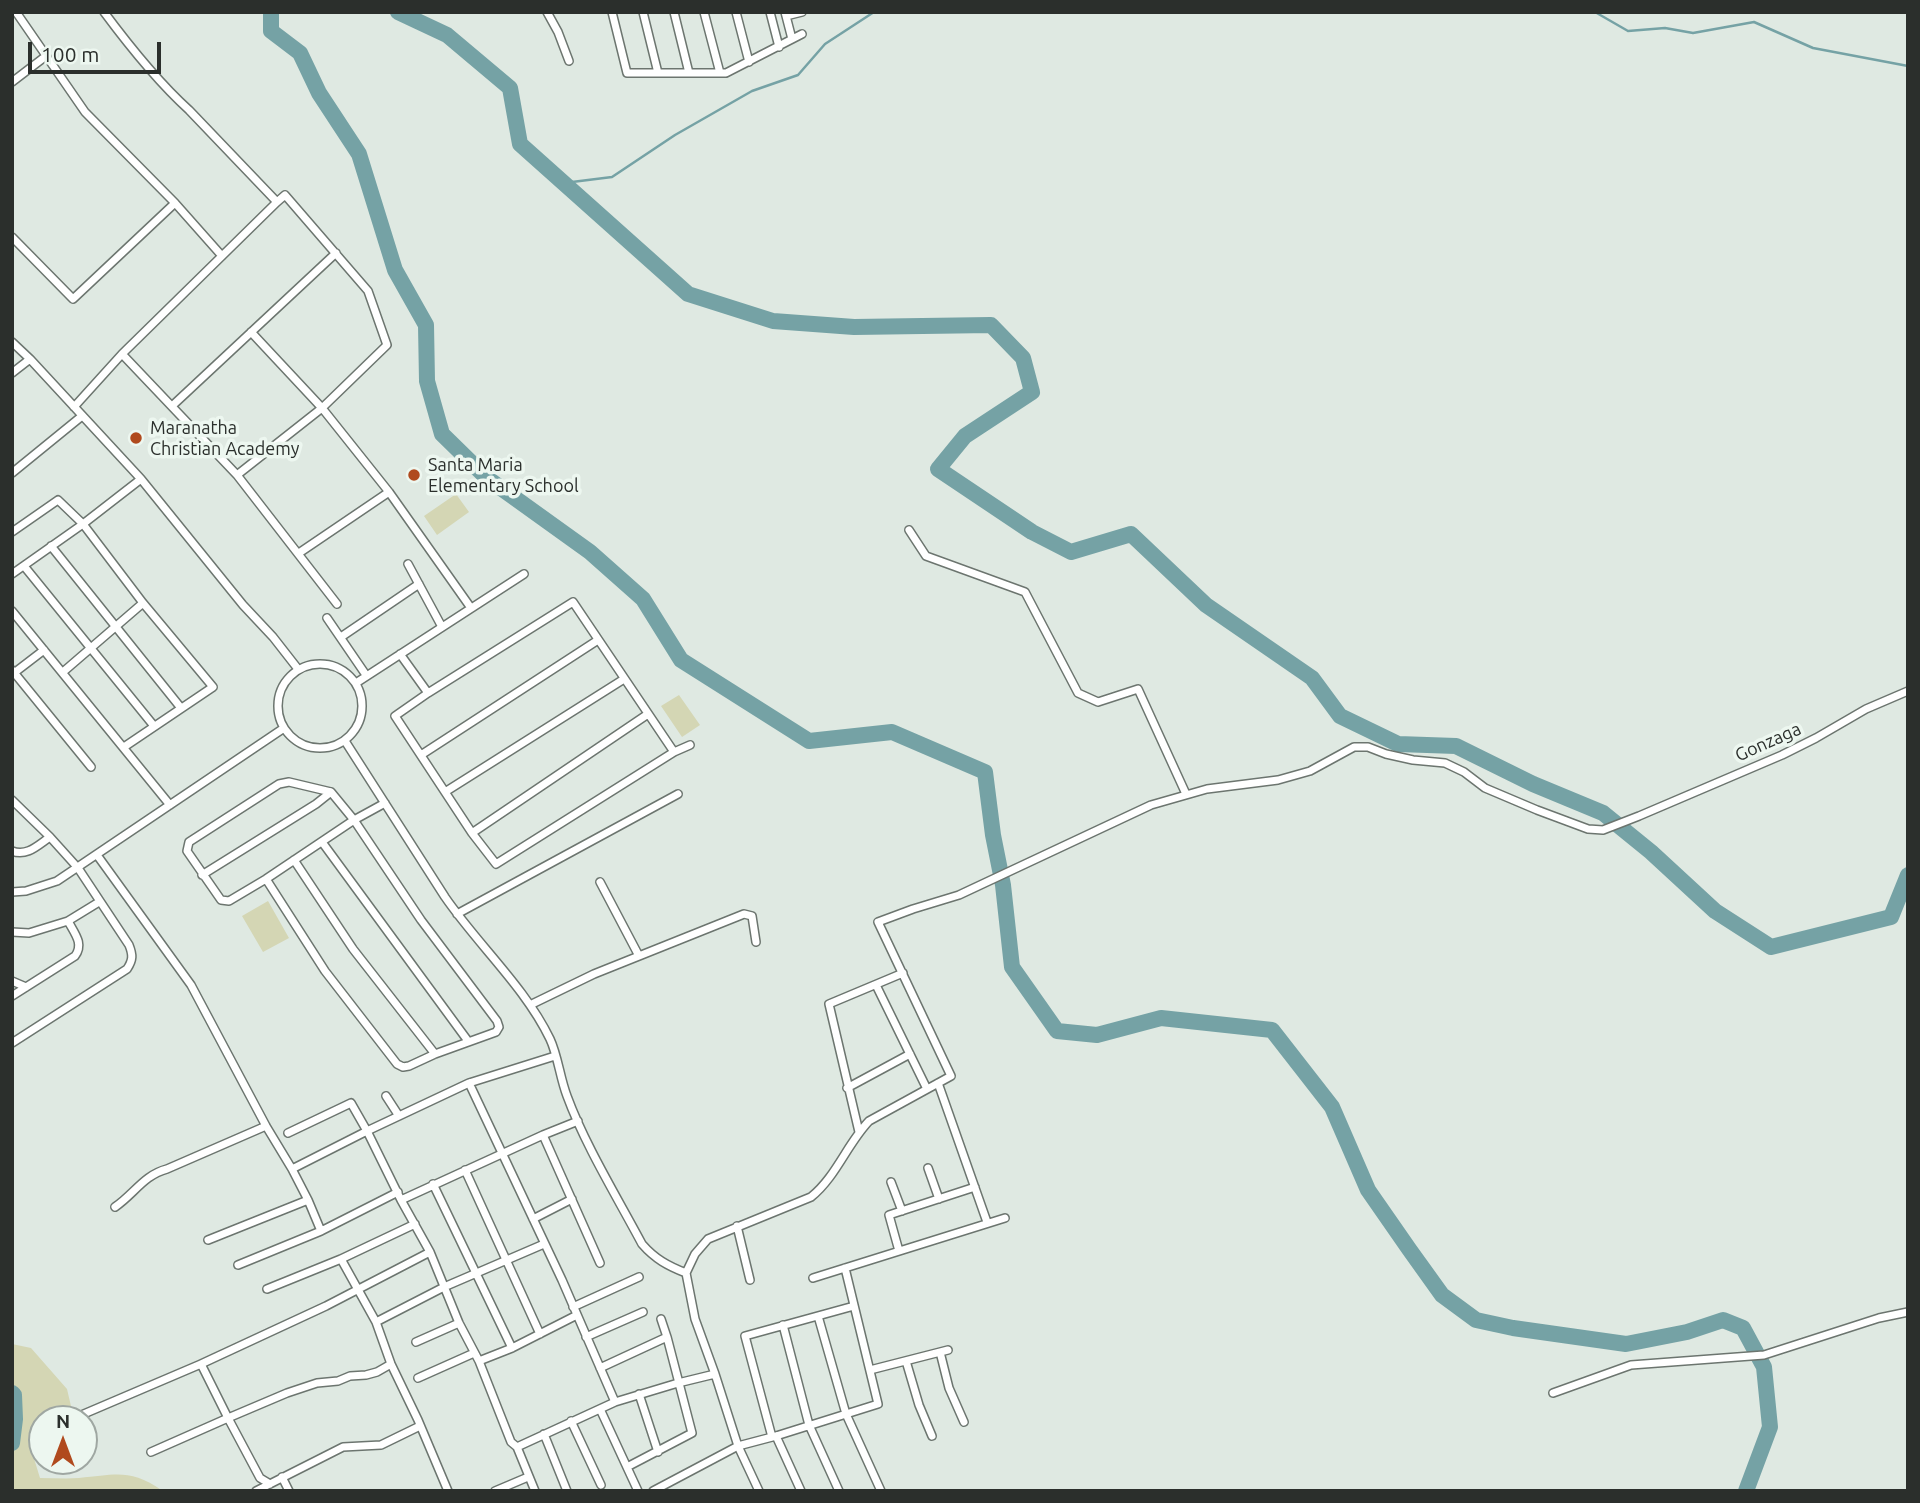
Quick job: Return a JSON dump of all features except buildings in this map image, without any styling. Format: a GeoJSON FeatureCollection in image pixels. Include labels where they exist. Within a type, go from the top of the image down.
{"type":"FeatureCollection","features":[{"type":"Feature","properties":{"kind":"street"},"geometry":{"type":"LineString","coordinates":[[16,12],[85,112],[131,161],[175,202],[222,256]]}},
{"type":"Feature","properties":{"kind":"street"},"geometry":{"type":"LineString","coordinates":[[104,12],[166,88],[277,202]]}},
{"type":"Feature","properties":{"kind":"street"},"geometry":{"type":"LineString","coordinates":[[547,12],[569,61]]}},
{"type":"Feature","properties":{"kind":"street"},"geometry":{"type":"LineString","coordinates":[[612,12],[627,73],[726,74],[802,34]]}},
{"type":"Feature","properties":{"kind":"street"},"geometry":{"type":"LineString","coordinates":[[643,12],[658,73]]}},
{"type":"Feature","properties":{"kind":"street"},"geometry":{"type":"LineString","coordinates":[[674,12],[688,73]]}},
{"type":"Feature","properties":{"kind":"street"},"geometry":{"type":"LineString","coordinates":[[705,12],[720,74]]}},
{"type":"Feature","properties":{"kind":"street"},"geometry":{"type":"LineString","coordinates":[[736,12],[749,62]]}},
{"type":"Feature","properties":{"kind":"street"},"geometry":{"type":"LineString","coordinates":[[770,12],[779,47]]}},
{"type":"Feature","properties":{"kind":"street"},"geometry":{"type":"LineString","coordinates":[[792,39],[786,14],[802,12]]}},
{"type":"Feature","properties":{"kind":"street"},"geometry":{"type":"LineString","coordinates":[[12,82],[47,56]]}},
{"type":"Feature","properties":{"kind":"street"},"geometry":{"type":"LineString","coordinates":[[74,407],[122,354],[285,195],[368,291],[387,345],[322,408],[237,475]]}},
{"type":"Feature","properties":{"kind":"street"},"geometry":{"type":"LineString","coordinates":[[12,237],[73,299],[175,202]]}},
{"type":"Feature","properties":{"kind":"street"},"geometry":{"type":"LineString","coordinates":[[172,406],[336,253]]}},
{"type":"Feature","properties":{"kind":"street"},"geometry":{"type":"LineString","coordinates":[[251,332],[322,408],[388,492],[471,608]]}},
{"type":"Feature","properties":{"kind":"street"},"geometry":{"type":"LineString","coordinates":[[12,342],[141,480],[298,669]]}},
{"type":"Feature","properties":{"kind":"street"},"geometry":{"type":"LineString","coordinates":[[122,354],[237,475],[337,604]]}},
{"type":"Feature","properties":{"kind":"street"},"geometry":{"type":"LineString","coordinates":[[12,373],[30,359]]}},
{"type":"Feature","properties":{"kind":"street"},"geometry":{"type":"LineString","coordinates":[[12,473],[82,416]]}},
{"type":"Feature","properties":{"kind":"street"},"geometry":{"type":"LineString","coordinates":[[12,574],[141,480]]}},
{"type":"Feature","properties":{"kind":"street"},"geometry":{"type":"LineString","coordinates":[[299,553],[388,492]]}},
{"type":"Feature","properties":{"kind":"street"},"geometry":{"type":"LineString","coordinates":[[12,531],[58,500],[83,524],[143,603],[213,687],[124,747]]}},
{"type":"Feature","properties":{"kind":"street"},"geometry":{"type":"LineString","coordinates":[[759,1491],[738,1446],[695,1319],[686,1273],[695,1254],[708,1239],[811,1198],[822,1188],[869,1121],[951,1076],[878,922],[913,908],[959,895],[1151,805],[1186,794],[1138,688],[1098,702],[1078,693],[1025,592],[926,556],[909,530]]}},
{"type":"Feature","properties":{"kind":"street"},"geometry":{"type":"LineString","coordinates":[[51,546],[181,708]]}},
{"type":"Feature","properties":{"kind":"street"},"geometry":{"type":"LineString","coordinates":[[408,565],[442,627]]}},
{"type":"Feature","properties":{"kind":"street"},"geometry":{"type":"LineString","coordinates":[[24,566],[154,726]]}},
{"type":"Feature","properties":{"kind":"street"},"geometry":{"type":"LineString","coordinates":[[356,683],[524,574]]}},
{"type":"Feature","properties":{"kind":"street"},"geometry":{"type":"LineString","coordinates":[[341,637],[419,584]]}},
{"type":"Feature","properties":{"kind":"street"},"geometry":{"type":"LineString","coordinates":[[674,752],[573,602],[396,716],[472,833],[496,864],[674,752],[690,745]]}},
{"type":"Feature","properties":{"kind":"street"},"geometry":{"type":"LineString","coordinates":[[63,672],[143,603]]}},
{"type":"Feature","properties":{"kind":"street"},"geometry":{"type":"LineString","coordinates":[[12,611],[170,805]]}},
{"type":"Feature","properties":{"kind":"street"},"geometry":{"type":"LineString","coordinates":[[327,618],[366,675]]}},
{"type":"Feature","properties":{"kind":"street"},"geometry":{"type":"LineString","coordinates":[[421,755],[598,640]]}},
{"type":"Feature","properties":{"kind":"street"},"geometry":{"type":"LineString","coordinates":[[44,650],[13,672],[91,767]]}},
{"type":"Feature","properties":{"kind":"street"},"geometry":{"type":"LineString","coordinates":[[400,654],[428,693]]}},
{"type":"Feature","properties":{"kind":"street"},"geometry":{"type":"LineString","coordinates":[[311,664],[326,664],[343,670],[356,683],[362,697],[362,714],[345,741],[330,747],[317,748],[303,745],[284,729],[277,703],[280,690],[298,669],[311,664]]}},
{"type":"Feature","properties":{"kind":"street"},"geometry":{"type":"LineString","coordinates":[[445,792],[624,679]]}},
{"type":"Feature","properties":{"kind":"street","name":"Gonzaga"},"geometry":{"type":"LineString","coordinates":[[1186,794],[1278,780],[1310,771],[1354,747],[1367,747],[1413,760],[1445,763],[1464,772],[1485,788],[1588,829],[1604,830],[1782,755],[1866,709],[1908,691]]}},
{"type":"Feature","properties":{"kind":"street"},"geometry":{"type":"LineString","coordinates":[[472,833],[648,714]]}},
{"type":"Feature","properties":{"kind":"street"},"geometry":{"type":"LineString","coordinates":[[12,892],[26,891],[57,881],[284,729]]}},
{"type":"Feature","properties":{"kind":"street"},"geometry":{"type":"LineString","coordinates":[[345,741],[457,914],[530,1005],[551,1041],[567,1096],[578,1121],[642,1244],[668,1266],[686,1273]]}},
{"type":"Feature","properties":{"kind":"street"},"geometry":{"type":"LineString","coordinates":[[265,879],[325,971],[397,1064],[409,1066],[496,1032],[498,1021],[421,920],[354,820],[331,792],[289,782],[279,783],[189,842],[187,851],[221,900],[229,901],[354,820],[386,803]]}},
{"type":"Feature","properties":{"kind":"street"},"geometry":{"type":"LineString","coordinates":[[202,875],[331,792]]}},
{"type":"Feature","properties":{"kind":"street"},"geometry":{"type":"LineString","coordinates":[[457,914],[678,794]]}},
{"type":"Feature","properties":{"kind":"street"},"geometry":{"type":"LineString","coordinates":[[12,800],[78,868],[129,945],[132,954],[132,962],[127,969],[12,1043]]}},
{"type":"Feature","properties":{"kind":"street"},"geometry":{"type":"LineString","coordinates":[[12,851],[28,852],[50,837]]}},
{"type":"Feature","properties":{"kind":"street"},"geometry":{"type":"LineString","coordinates":[[322,842],[468,1041]]}},
{"type":"Feature","properties":{"kind":"street"},"geometry":{"type":"LineString","coordinates":[[97,855],[191,985],[309,1200],[321,1231]]}},
{"type":"Feature","properties":{"kind":"street"},"geometry":{"type":"LineString","coordinates":[[294,860],[353,949],[435,1054]]}},
{"type":"Feature","properties":{"kind":"street"},"geometry":{"type":"LineString","coordinates":[[600,882],[639,956]]}},
{"type":"Feature","properties":{"kind":"street"},"geometry":{"type":"LineString","coordinates":[[12,932],[29,933],[68,921],[99,902]]}},
{"type":"Feature","properties":{"kind":"street"},"geometry":{"type":"LineString","coordinates":[[530,1005],[594,974],[744,914],[752,916],[756,942]]}},
{"type":"Feature","properties":{"kind":"street"},"geometry":{"type":"LineString","coordinates":[[12,996],[75,956],[79,950],[79,942],[68,921]]}},
{"type":"Feature","properties":{"kind":"street"},"geometry":{"type":"LineString","coordinates":[[859,1132],[829,1004],[903,974]]}},
{"type":"Feature","properties":{"kind":"street"},"geometry":{"type":"LineString","coordinates":[[12,981],[26,987]]}},
{"type":"Feature","properties":{"kind":"street"},"geometry":{"type":"LineString","coordinates":[[876,985],[927,1089]]}},
{"type":"Feature","properties":{"kind":"street"},"geometry":{"type":"LineString","coordinates":[[848,1088],[910,1054]]}},
{"type":"Feature","properties":{"kind":"street"},"geometry":{"type":"LineString","coordinates":[[292,1169],[469,1083],[555,1056]]}},
{"type":"Feature","properties":{"kind":"street"},"geometry":{"type":"LineString","coordinates":[[469,1083],[615,1402]]}},
{"type":"Feature","properties":{"kind":"street"},"geometry":{"type":"LineString","coordinates":[[938,1083],[987,1223]]}},
{"type":"Feature","properties":{"kind":"street"},"geometry":{"type":"LineString","coordinates":[[386,1096],[399,1116]]}},
{"type":"Feature","properties":{"kind":"street"},"geometry":{"type":"LineString","coordinates":[[288,1133],[351,1102],[430,1252],[459,1324],[479,1361],[535,1491]]}},
{"type":"Feature","properties":{"kind":"street"},"geometry":{"type":"LineString","coordinates":[[238,1265],[578,1121]]}},
{"type":"Feature","properties":{"kind":"street"},"geometry":{"type":"LineString","coordinates":[[116,1207],[129,1198],[138,1185],[157,1172],[266,1126]]}},
{"type":"Feature","properties":{"kind":"street"},"geometry":{"type":"LineString","coordinates":[[543,1135],[600,1263]]}},
{"type":"Feature","properties":{"kind":"street"},"geometry":{"type":"LineString","coordinates":[[928,1168],[939,1199]]}},
{"type":"Feature","properties":{"kind":"street"},"geometry":{"type":"LineString","coordinates":[[465,1170],[540,1334]]}},
{"type":"Feature","properties":{"kind":"street"},"geometry":{"type":"LineString","coordinates":[[891,1182],[902,1211]]}},
{"type":"Feature","properties":{"kind":"street"},"geometry":{"type":"LineString","coordinates":[[433,1184],[512,1348]]}},
{"type":"Feature","properties":{"kind":"street"},"geometry":{"type":"LineString","coordinates":[[899,1251],[889,1215],[975,1187]]}},
{"type":"Feature","properties":{"kind":"street"},"geometry":{"type":"LineString","coordinates":[[533,1219],[572,1199]]}},
{"type":"Feature","properties":{"kind":"street"},"geometry":{"type":"LineString","coordinates":[[208,1240],[309,1200]]}},
{"type":"Feature","properties":{"kind":"street"},"geometry":{"type":"LineString","coordinates":[[813,1278],[1004,1218]]}},
{"type":"Feature","properties":{"kind":"street"},"geometry":{"type":"LineString","coordinates":[[267,1289],[341,1259],[415,1224]]}},
{"type":"Feature","properties":{"kind":"street"},"geometry":{"type":"LineString","coordinates":[[737,1226],[750,1280]]}},
{"type":"Feature","properties":{"kind":"street"},"geometry":{"type":"LineString","coordinates":[[376,1322],[444,1287],[544,1244]]}},
{"type":"Feature","properties":{"kind":"street"},"geometry":{"type":"LineString","coordinates":[[98,1408],[201,1364],[430,1252]]}},
{"type":"Feature","properties":{"kind":"street"},"geometry":{"type":"LineString","coordinates":[[341,1259],[376,1322],[391,1364],[449,1491]]}},
{"type":"Feature","properties":{"kind":"street"},"geometry":{"type":"LineString","coordinates":[[653,1491],[738,1446],[878,1404],[845,1268]]}},
{"type":"Feature","properties":{"kind":"street"},"geometry":{"type":"LineString","coordinates":[[573,1307],[639,1277]]}},
{"type":"Feature","properties":{"kind":"street"},"geometry":{"type":"LineString","coordinates":[[801,1491],[774,1436],[745,1336],[854,1306]]}},
{"type":"Feature","properties":{"kind":"street"},"geometry":{"type":"LineString","coordinates":[[586,1337],[643,1312]]}},
{"type":"Feature","properties":{"kind":"street"},"geometry":{"type":"LineString","coordinates":[[1553,1394],[1631,1365],[1764,1355],[1879,1318],[1908,1312]]}},
{"type":"Feature","properties":{"kind":"street"},"geometry":{"type":"LineString","coordinates":[[479,1361],[512,1348],[577,1315]]}},
{"type":"Feature","properties":{"kind":"street"},"geometry":{"type":"LineString","coordinates":[[818,1316],[846,1414],[881,1491]]}},
{"type":"Feature","properties":{"kind":"street"},"geometry":{"type":"LineString","coordinates":[[627,1467],[692,1433],[661,1319]]}},
{"type":"Feature","properties":{"kind":"street"},"geometry":{"type":"LineString","coordinates":[[416,1342],[459,1324]]}},
{"type":"Feature","properties":{"kind":"street"},"geometry":{"type":"LineString","coordinates":[[783,1325],[809,1425],[839,1491]]}},
{"type":"Feature","properties":{"kind":"street"},"geometry":{"type":"LineString","coordinates":[[600,1368],[667,1337]]}},
{"type":"Feature","properties":{"kind":"street"},"geometry":{"type":"LineString","coordinates":[[870,1370],[944,1351],[949,1388],[964,1422]]}},
{"type":"Feature","properties":{"kind":"street"},"geometry":{"type":"LineString","coordinates":[[418,1378],[474,1353]]}},
{"type":"Feature","properties":{"kind":"street"},"geometry":{"type":"LineString","coordinates":[[906,1361],[919,1405],[932,1436]]}},
{"type":"Feature","properties":{"kind":"street"},"geometry":{"type":"LineString","coordinates":[[201,1364],[260,1478],[270,1484]]}},
{"type":"Feature","properties":{"kind":"street"},"geometry":{"type":"LineString","coordinates":[[151,1452],[307,1386],[366,1375],[391,1364]]}},
{"type":"Feature","properties":{"kind":"street"},"geometry":{"type":"LineString","coordinates":[[517,1447],[615,1402],[678,1382],[715,1374]]}},
{"type":"Feature","properties":{"kind":"street"},"geometry":{"type":"LineString","coordinates":[[639,1394],[658,1452]]}},
{"type":"Feature","properties":{"kind":"street"},"geometry":{"type":"LineString","coordinates":[[600,1409],[638,1491]]}},
{"type":"Feature","properties":{"kind":"street"},"geometry":{"type":"LineString","coordinates":[[571,1421],[601,1485]]}},
{"type":"Feature","properties":{"kind":"street"},"geometry":{"type":"LineString","coordinates":[[256,1491],[343,1447],[381,1445],[420,1426]]}},
{"type":"Feature","properties":{"kind":"street"},"geometry":{"type":"LineString","coordinates":[[544,1434],[567,1491]]}},
{"type":"Feature","properties":{"kind":"street"},"geometry":{"type":"LineString","coordinates":[[495,1491],[528,1476]]}},
{"type":"Feature","properties":{"kind":"street"},"geometry":{"type":"LineString","coordinates":[[282,1477],[289,1491]]}},
{"type":"Feature","properties":{"kind":"green space"},"geometry":{"type":"Polygon","coordinates":[[[456,494],[469,512],[437,535],[424,516],[456,494]]]}},
{"type":"Feature","properties":{"kind":"green space"},"geometry":{"type":"Polygon","coordinates":[[[679,695],[700,725],[682,737],[661,706],[679,695]]]}},
{"type":"Feature","properties":{"kind":"green space"},"geometry":{"type":"Polygon","coordinates":[[[268,901],[289,938],[263,952],[242,916],[268,901]]]}},
{"type":"Feature","properties":{"kind":"green space"},"geometry":{"type":"Polygon","coordinates":[[[12,1344],[31,1348],[67,1389],[71,1405],[28,1405],[28,1475],[39,1475],[40,1478],[131,1476],[163,1491],[12,1491],[12,1344]]]}},
{"type":"Feature","properties":{"kind":"waterway"},"geometry":{"type":"LineString","coordinates":[[271,12],[271,31],[300,53],[319,93],[359,154],[395,270],[426,325],[427,381],[442,434],[487,478],[590,552],[643,599],[681,660],[809,741],[892,732],[985,772],[1003,885],[1012,967],[1057,1031],[1097,1035],[1161,1018],[1272,1030],[1332,1107],[1368,1190],[1409,1249],[1442,1295],[1476,1320],[1626,1344],[1687,1332],[1723,1320],[1743,1328],[1764,1367],[1770,1427],[1746,1491]]}},
{"type":"Feature","properties":{"kind":"waterway"},"geometry":{"type":"LineString","coordinates":[[398,12],[447,35],[510,88],[520,144],[688,294],[773,321],[854,327],[991,325],[1023,358],[1032,392],[965,436],[938,469],[1032,532],[1071,552],[1131,534],[1206,605],[1312,678],[1340,716],[1398,744],[1456,746],[1533,784],[1603,813],[1651,852],[1715,911],[1771,947],[1891,917],[1908,875]]}},
{"type":"Feature","properties":{"kind":"waterway"},"geometry":{"type":"LineString","coordinates":[[564,183],[612,177],[675,135],[752,91],[798,75],[825,44],[874,12]]}},
{"type":"Feature","properties":{"kind":"waterway"},"geometry":{"type":"LineString","coordinates":[[1595,12],[1628,31],[1665,28],[1693,33],[1754,22],[1813,48],[1908,66]]}},
{"type":"Feature","properties":{"kind":"waterway"},"geometry":{"type":"LineString","coordinates":[[12,1393],[15,1419],[12,1443]]}},
{"type":"Feature","properties":{"kind":"place","name":"Maranatha Christian Academy"},"geometry":{"type":"Point","coordinates":[136,438]}},
{"type":"Feature","properties":{"kind":"place","name":"Santa Maria Elementary School"},"geometry":{"type":"Point","coordinates":[414,475]}}]}
